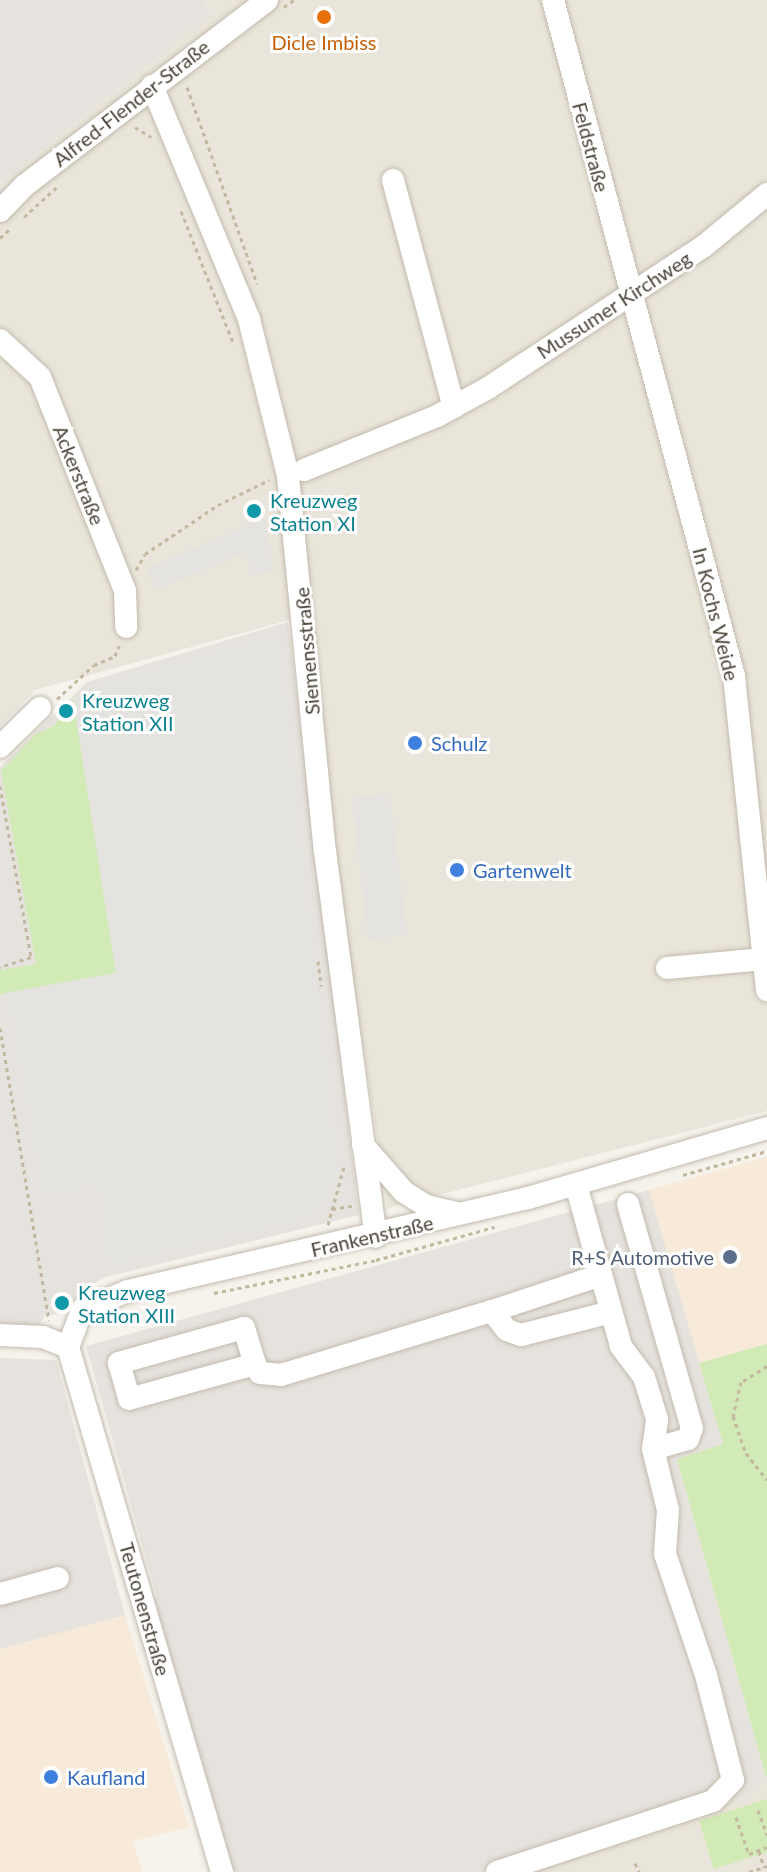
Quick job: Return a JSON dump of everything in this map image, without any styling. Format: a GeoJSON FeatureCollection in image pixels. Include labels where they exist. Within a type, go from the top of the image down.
{"type":"FeatureCollection","features":[{"type":"Feature","properties":{"kind":"street","name":"Alfred-Flender-Straße"},"geometry":{"type":"LineString","coordinates":[[0,211],[115,115],[267,0]]}},
{"type":"Feature","properties":{"kind":"street","name":"Feldstraße"},"geometry":{"type":"LineString","coordinates":[[553,0],[630,294]]}},
{"type":"Feature","properties":{"kind":"street","name":"Siemensstraße"},"geometry":{"type":"LineString","coordinates":[[152,86],[249,319],[282,474],[355,1148],[376,1237]]}},
{"type":"Feature","properties":{"kind":"street"},"geometry":{"type":"LineString","coordinates":[[393,180],[454,407]]}},
{"type":"Feature","properties":{"kind":"street","name":"Mussumer Kirchweg"},"geometry":{"type":"LineString","coordinates":[[282,474],[454,407],[704,246],[767,194]]}},
{"type":"Feature","properties":{"kind":"street","name":"In Kochs Weide"},"geometry":{"type":"LineString","coordinates":[[630,294],[734,676],[767,990]]}},
{"type":"Feature","properties":{"kind":"street","name":"Ackerstraße"},"geometry":{"type":"LineString","coordinates":[[0,340],[40,377],[125,591],[126,627]]}},
{"type":"Feature","properties":{"kind":"street"},"geometry":{"type":"LineString","coordinates":[[0,747],[40,708]]}},
{"type":"Feature","properties":{"kind":"street"},"geometry":{"type":"LineString","coordinates":[[667,968],[764,959]]}},
{"type":"Feature","properties":{"kind":"street","name":"Frankenstraße"},"geometry":{"type":"LineString","coordinates":[[68,1347],[82,1310],[94,1302],[465,1214],[576,1185],[767,1128]]}},
{"type":"Feature","properties":{"kind":"street"},"geometry":{"type":"LineString","coordinates":[[355,1148],[404,1192],[436,1210],[465,1214]]}},
{"type":"Feature","properties":{"kind":"street"},"geometry":{"type":"LineString","coordinates":[[497,1872],[713,1801],[733,1780],[706,1675],[665,1554],[668,1510],[653,1449],[658,1427],[653,1405],[644,1377],[621,1346],[576,1185]]}},
{"type":"Feature","properties":{"kind":"street"},"geometry":{"type":"LineString","coordinates":[[628,1204],[692,1428],[688,1439],[653,1449]]}},
{"type":"Feature","properties":{"kind":"street"},"geometry":{"type":"LineString","coordinates":[[255,1364],[129,1399],[119,1363],[244,1328],[260,1373],[281,1375],[601,1275]]}},
{"type":"Feature","properties":{"kind":"street"},"geometry":{"type":"LineString","coordinates":[[492,1311],[507,1330],[521,1335],[611,1312]]}},
{"type":"Feature","properties":{"kind":"street"},"geometry":{"type":"LineString","coordinates":[[0,1335],[43,1337],[68,1347]]}},
{"type":"Feature","properties":{"kind":"street","name":"Teutonenstraße"},"geometry":{"type":"LineString","coordinates":[[68,1347],[222,1872]]}},
{"type":"Feature","properties":{"kind":"street"},"geometry":{"type":"LineString","coordinates":[[0,1594],[58,1578]]}},
{"type":"Feature","properties":{"kind":"path"},"geometry":{"type":"LineString","coordinates":[[115,115],[144,129],[157,144]]}},
{"type":"Feature","properties":{"kind":"path"},"geometry":{"type":"LineString","coordinates":[[176,197],[237,351]]}},
{"type":"Feature","properties":{"kind":"path"},"geometry":{"type":"LineString","coordinates":[[271,494],[282,474]]}},
{"type":"Feature","properties":{"kind":"path"},"geometry":{"type":"LineString","coordinates":[[125,591],[145,554],[218,505],[282,474]]}},
{"type":"Feature","properties":{"kind":"path"},"geometry":{"type":"LineString","coordinates":[[40,708],[62,697],[94,665],[115,656],[126,627]]}},
{"type":"Feature","properties":{"kind":"path"},"geometry":{"type":"LineString","coordinates":[[0,786],[31,957],[0,967]]}},
{"type":"Feature","properties":{"kind":"path"},"geometry":{"type":"LineString","coordinates":[[318,955],[323,999]]}},
{"type":"Feature","properties":{"kind":"path"},"geometry":{"type":"LineString","coordinates":[[0,1028],[50,1327]]}},
{"type":"Feature","properties":{"kind":"path"},"geometry":{"type":"LineString","coordinates":[[328,1224],[355,1148]]}},
{"type":"Feature","properties":{"kind":"path"},"geometry":{"type":"LineString","coordinates":[[767,1366],[741,1382],[733,1416],[746,1453],[767,1480]]}},
{"type":"Feature","properties":{"kind":"path"},"geometry":{"type":"LineString","coordinates":[[758,1810],[767,1835]]}},
{"type":"Feature","properties":{"kind":"path"},"geometry":{"type":"LineString","coordinates":[[736,1817],[749,1854],[767,1847]]}},
{"type":"Feature","properties":{"kind":"path"},"geometry":{"type":"LineString","coordinates":[[749,1872],[766,1866],[758,1850]]}},
{"type":"Feature","properties":{"kind":"path"},"geometry":{"type":"LineString","coordinates":[[635,1863],[639,1872]]}},
{"type":"Feature","properties":{"kind":"shaded area"},"geometry":{"type":"Polygon","coordinates":[[[0,0],[204,0],[211,13],[0,184],[0,0]]]}},
{"type":"Feature","properties":{"kind":"shaded area"},"geometry":{"type":"Polygon","coordinates":[[[204,0],[767,0],[767,1111],[388,1208],[297,618],[35,690],[0,727],[0,184],[211,13],[204,0]]]}},
{"type":"Feature","properties":{"kind":"shaded area"},"geometry":{"type":"Polygon","coordinates":[[[266,518],[274,572],[250,575],[247,552],[156,590],[147,568],[266,518]]]}},
{"type":"Feature","properties":{"kind":"shaded area"},"geometry":{"type":"Polygon","coordinates":[[[288,622],[359,1215],[102,1278],[55,1315],[45,1315],[35,1335],[0,1334],[0,767],[87,682],[288,622]]]}},
{"type":"Feature","properties":{"kind":"shaded area"},"geometry":{"type":"Polygon","coordinates":[[[280,632],[340,1174],[331,1199],[306,1221],[107,1268],[96,1189],[40,1198],[5,993],[116,973],[73,698],[87,684],[280,632]]]}},
{"type":"Feature","properties":{"kind":"shaded area"},"geometry":{"type":"Polygon","coordinates":[[[390,793],[407,935],[368,940],[352,798],[390,793]]]}},
{"type":"Feature","properties":{"kind":"shaded area"},"geometry":{"type":"Polygon","coordinates":[[[767,1157],[767,1344],[699,1363],[649,1190],[767,1157]]]}},
{"type":"Feature","properties":{"kind":"shaded area"},"geometry":{"type":"Polygon","coordinates":[[[649,1190],[723,1444],[677,1459],[766,1777],[747,1795],[500,1872],[234,1872],[152,1600],[157,1597],[86,1346],[649,1190]]]}},
{"type":"Feature","properties":{"kind":"shaded area"},"geometry":{"type":"Polygon","coordinates":[[[0,1358],[56,1360],[125,1615],[0,1649],[0,1358]]]}},
{"type":"Feature","properties":{"kind":"shaded area"},"geometry":{"type":"Polygon","coordinates":[[[125,1615],[189,1827],[133,1841],[142,1872],[0,1872],[0,1649],[125,1615]]]}},
{"type":"Feature","properties":{"kind":"shaded area"},"geometry":{"type":"Polygon","coordinates":[[[767,1776],[767,1872],[500,1872],[747,1795],[767,1776]]]}},
{"type":"Feature","properties":{"kind":"green space"},"geometry":{"type":"Polygon","coordinates":[[[73,698],[116,973],[0,994],[0,970],[36,964],[1,771],[36,734],[54,726],[73,698]]]}},
{"type":"Feature","properties":{"kind":"green space"},"geometry":{"type":"Polygon","coordinates":[[[767,1344],[766,1777],[677,1459],[723,1444],[699,1363],[767,1344]]]}},
{"type":"Feature","properties":{"kind":"green space"},"geometry":{"type":"Polygon","coordinates":[[[767,1799],[767,1852],[714,1869],[699,1821],[767,1799]]]}},
{"type":"Feature","properties":{"kind":"place","name":"Dicle Imbiss"},"geometry":{"type":"Point","coordinates":[324,17]}},
{"type":"Feature","properties":{"kind":"place","name":"Kreuzweg Station XI"},"geometry":{"type":"Point","coordinates":[254,511]}},
{"type":"Feature","properties":{"kind":"place","name":"Kreuzweg Station XII"},"geometry":{"type":"Point","coordinates":[66,711]}},
{"type":"Feature","properties":{"kind":"place","name":"Schulz"},"geometry":{"type":"Point","coordinates":[415,743]}},
{"type":"Feature","properties":{"kind":"place","name":"Gartenwelt"},"geometry":{"type":"Point","coordinates":[457,870]}},
{"type":"Feature","properties":{"kind":"place","name":"R+S Automotive"},"geometry":{"type":"Point","coordinates":[730,1257]}},
{"type":"Feature","properties":{"kind":"place","name":"Kreuzweg Station XIII"},"geometry":{"type":"Point","coordinates":[62,1303]}},
{"type":"Feature","properties":{"kind":"place","name":"Kaufland"},"geometry":{"type":"Point","coordinates":[51,1777]}}]}
